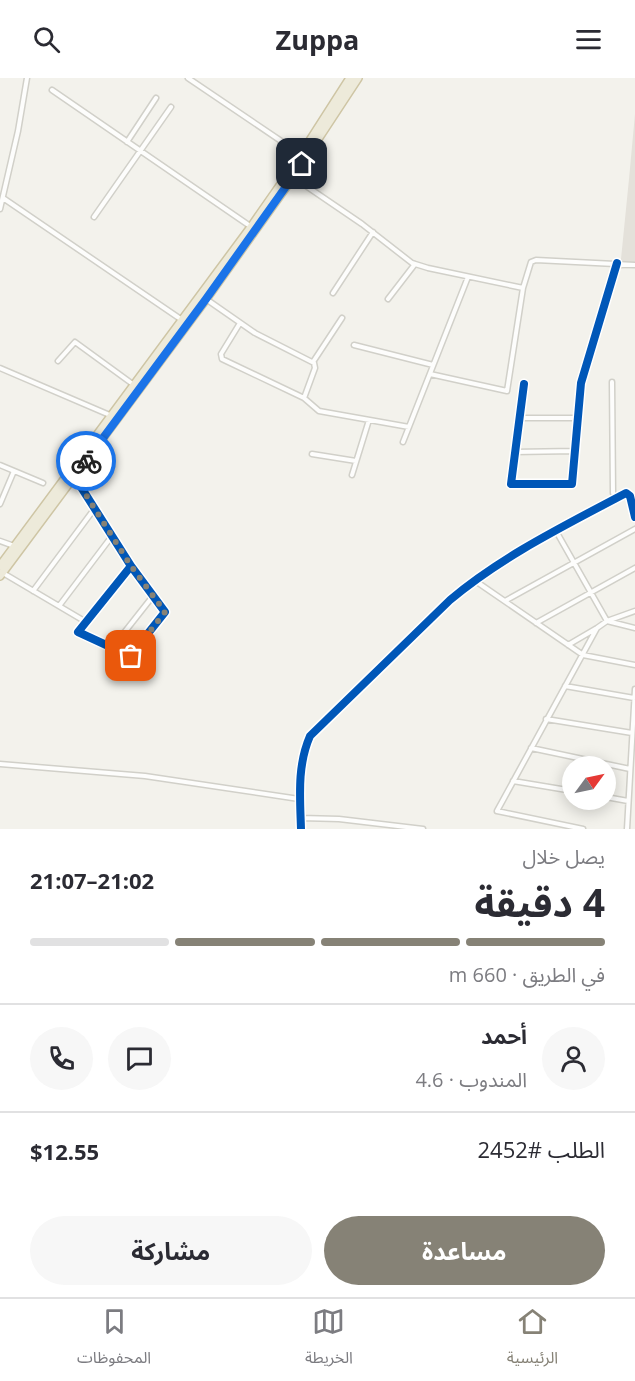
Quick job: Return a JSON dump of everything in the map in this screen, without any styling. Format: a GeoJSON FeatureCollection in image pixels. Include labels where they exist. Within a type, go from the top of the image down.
{"type":"FeatureCollection","features":[{"type":"Feature","properties":{"kind":"highway"},"geometry":{"type":"LineString","coordinates":[[1,572],[206,299],[293,177],[350,78]]}},
{"type":"Feature","properties":{"kind":"highway"},"geometry":{"type":"LineString","coordinates":[[1,572],[14,547],[309,149],[358,78]]}},
{"type":"Feature","properties":{"kind":"street"},"geometry":{"type":"LineString","coordinates":[[0,209],[18,131],[27,78]]}},
{"type":"Feature","properties":{"kind":"street"},"geometry":{"type":"LineString","coordinates":[[188,78],[287,145],[289,157],[296,164]]}},
{"type":"Feature","properties":{"kind":"street"},"geometry":{"type":"LineString","coordinates":[[52,90],[251,227]]}},
{"type":"Feature","properties":{"kind":"street"},"geometry":{"type":"LineString","coordinates":[[126,142],[156,98]]}},
{"type":"Feature","properties":{"kind":"street"},"geometry":{"type":"LineString","coordinates":[[94,217],[171,107]]}},
{"type":"Feature","properties":{"kind":"street"},"geometry":{"type":"LineString","coordinates":[[293,177],[415,264],[523,288]]}},
{"type":"Feature","properties":{"kind":"street"},"geometry":{"type":"LineString","coordinates":[[3,198],[183,320]]}},
{"type":"Feature","properties":{"kind":"street"},"geometry":{"type":"LineString","coordinates":[[333,293],[373,232]]}},
{"type":"Feature","properties":{"kind":"street"},"geometry":{"type":"LineString","coordinates":[[430,374],[507,391],[523,288],[529,265],[536,260],[635,265]]}},
{"type":"Feature","properties":{"kind":"street"},"geometry":{"type":"LineString","coordinates":[[388,299],[415,264]]}},
{"type":"Feature","properties":{"kind":"street"},"geometry":{"type":"LineString","coordinates":[[524,384],[510,483],[512,486],[572,484],[581,383],[617,264]]}},
{"type":"Feature","properties":{"kind":"street"},"geometry":{"type":"LineString","coordinates":[[403,442],[468,277]]}},
{"type":"Feature","properties":{"kind":"street"},"geometry":{"type":"LineString","coordinates":[[206,299],[255,333],[316,365],[304,398]]}},
{"type":"Feature","properties":{"kind":"street"},"geometry":{"type":"LineString","coordinates":[[313,362],[342,318]]}},
{"type":"Feature","properties":{"kind":"street"},"geometry":{"type":"LineString","coordinates":[[240,323],[221,354],[222,359],[304,398],[319,411],[409,427]]}},
{"type":"Feature","properties":{"kind":"street"},"geometry":{"type":"LineString","coordinates":[[58,361],[75,342],[134,386]]}},
{"type":"Feature","properties":{"kind":"street"},"geometry":{"type":"LineString","coordinates":[[354,345],[433,364]]}},
{"type":"Feature","properties":{"kind":"street"},"geometry":{"type":"LineString","coordinates":[[0,368],[112,416]]}},
{"type":"Feature","properties":{"kind":"street"},"geometry":{"type":"LineString","coordinates":[[612,382],[613,493]]}},
{"type":"Feature","properties":{"kind":"street"},"geometry":{"type":"LineString","coordinates":[[519,418],[578,418]]}},
{"type":"Feature","properties":{"kind":"street"},"geometry":{"type":"LineString","coordinates":[[352,475],[369,420]]}},
{"type":"Feature","properties":{"kind":"street"},"geometry":{"type":"LineString","coordinates":[[514,452],[575,451]]}},
{"type":"Feature","properties":{"kind":"street"},"geometry":{"type":"LineString","coordinates":[[312,454],[356,460]]}},
{"type":"Feature","properties":{"kind":"street"},"geometry":{"type":"LineString","coordinates":[[0,465],[43,483]]}},
{"type":"Feature","properties":{"kind":"street"},"geometry":{"type":"LineString","coordinates":[[0,504],[14,471]]}},
{"type":"Feature","properties":{"kind":"street"},"geometry":{"type":"LineString","coordinates":[[74,476],[131,566],[164,611],[164,616],[131,656],[79,633],[131,566]]}},
{"type":"Feature","properties":{"kind":"street"},"geometry":{"type":"LineString","coordinates":[[301,829],[299,799],[303,758],[310,736],[400,646],[474,580],[626,493],[630,496],[635,518]]}},
{"type":"Feature","properties":{"kind":"street"},"geometry":{"type":"LineString","coordinates":[[33,591],[95,508]]}},
{"type":"Feature","properties":{"kind":"street"},"geometry":{"type":"LineString","coordinates":[[505,602],[635,529]]}},
{"type":"Feature","properties":{"kind":"street"},"geometry":{"type":"LineString","coordinates":[[556,531],[607,621],[635,628]]}},
{"type":"Feature","properties":{"kind":"street"},"geometry":{"type":"LineString","coordinates":[[59,606],[112,536]]}},
{"type":"Feature","properties":{"kind":"street"},"geometry":{"type":"LineString","coordinates":[[0,541],[14,547]]}},
{"type":"Feature","properties":{"kind":"street"},"geometry":{"type":"LineString","coordinates":[[536,623],[635,568]]}},
{"type":"Feature","properties":{"kind":"street"},"geometry":{"type":"LineString","coordinates":[[1,572],[86,622]]}},
{"type":"Feature","properties":{"kind":"street"},"geometry":{"type":"LineString","coordinates":[[474,580],[583,655],[635,665]]}},
{"type":"Feature","properties":{"kind":"street"},"geometry":{"type":"LineString","coordinates":[[112,648],[153,596]]}},
{"type":"Feature","properties":{"kind":"street"},"geometry":{"type":"LineString","coordinates":[[568,645],[607,621],[635,610]]}},
{"type":"Feature","properties":{"kind":"street"},"geometry":{"type":"LineString","coordinates":[[583,829],[498,813],[498,808],[597,628]]}},
{"type":"Feature","properties":{"kind":"street"},"geometry":{"type":"LineString","coordinates":[[565,686],[634,698]]}},
{"type":"Feature","properties":{"kind":"street"},"geometry":{"type":"LineString","coordinates":[[627,829],[635,689]]}},
{"type":"Feature","properties":{"kind":"street"},"geometry":{"type":"LineString","coordinates":[[546,719],[632,733]]}},
{"type":"Feature","properties":{"kind":"street"},"geometry":{"type":"LineString","coordinates":[[531,748],[630,768]]}},
{"type":"Feature","properties":{"kind":"street"},"geometry":{"type":"LineString","coordinates":[[0,764],[145,776],[299,799]]}},
{"type":"Feature","properties":{"kind":"street"},"geometry":{"type":"LineString","coordinates":[[513,781],[562,789]]}},
{"type":"Feature","properties":{"kind":"street"},"geometry":{"type":"LineString","coordinates":[[616,799],[628,801]]}},
{"type":"Feature","properties":{"kind":"street"},"geometry":{"type":"LineString","coordinates":[[301,818],[339,819],[423,829]]}},
{"type":"Feature","properties":{"kind":"shaded area"},"geometry":{"type":"Polygon","coordinates":[[[635,114],[635,268],[620,269],[629,179],[635,114]]]}},
{"type":"Feature","properties":{"kind":"cycle path"},"geometry":{"type":"LineString","coordinates":[[524,384],[511,484],[572,484],[581,383],[617,263]]}},
{"type":"Feature","properties":{"kind":"cycle path"},"geometry":{"type":"LineString","coordinates":[[74,476],[131,566],[165,612],[130,656],[78,632],[131,566]]}},
{"type":"Feature","properties":{"kind":"cycle path"},"geometry":{"type":"LineString","coordinates":[[301,829],[301,770],[310,736],[450,600],[513,555],[626,493],[630,496],[635,517]]}},
{"type":"Feature","properties":{"kind":"way so far"},"geometry":{"type":"LineString","coordinates":[[86,461],[74,476],[131,566],[165,612],[131,656]]}},
{"type":"Feature","properties":{"kind":"route"},"geometry":{"type":"LineString","coordinates":[[86,461],[302,164]]}}]}
